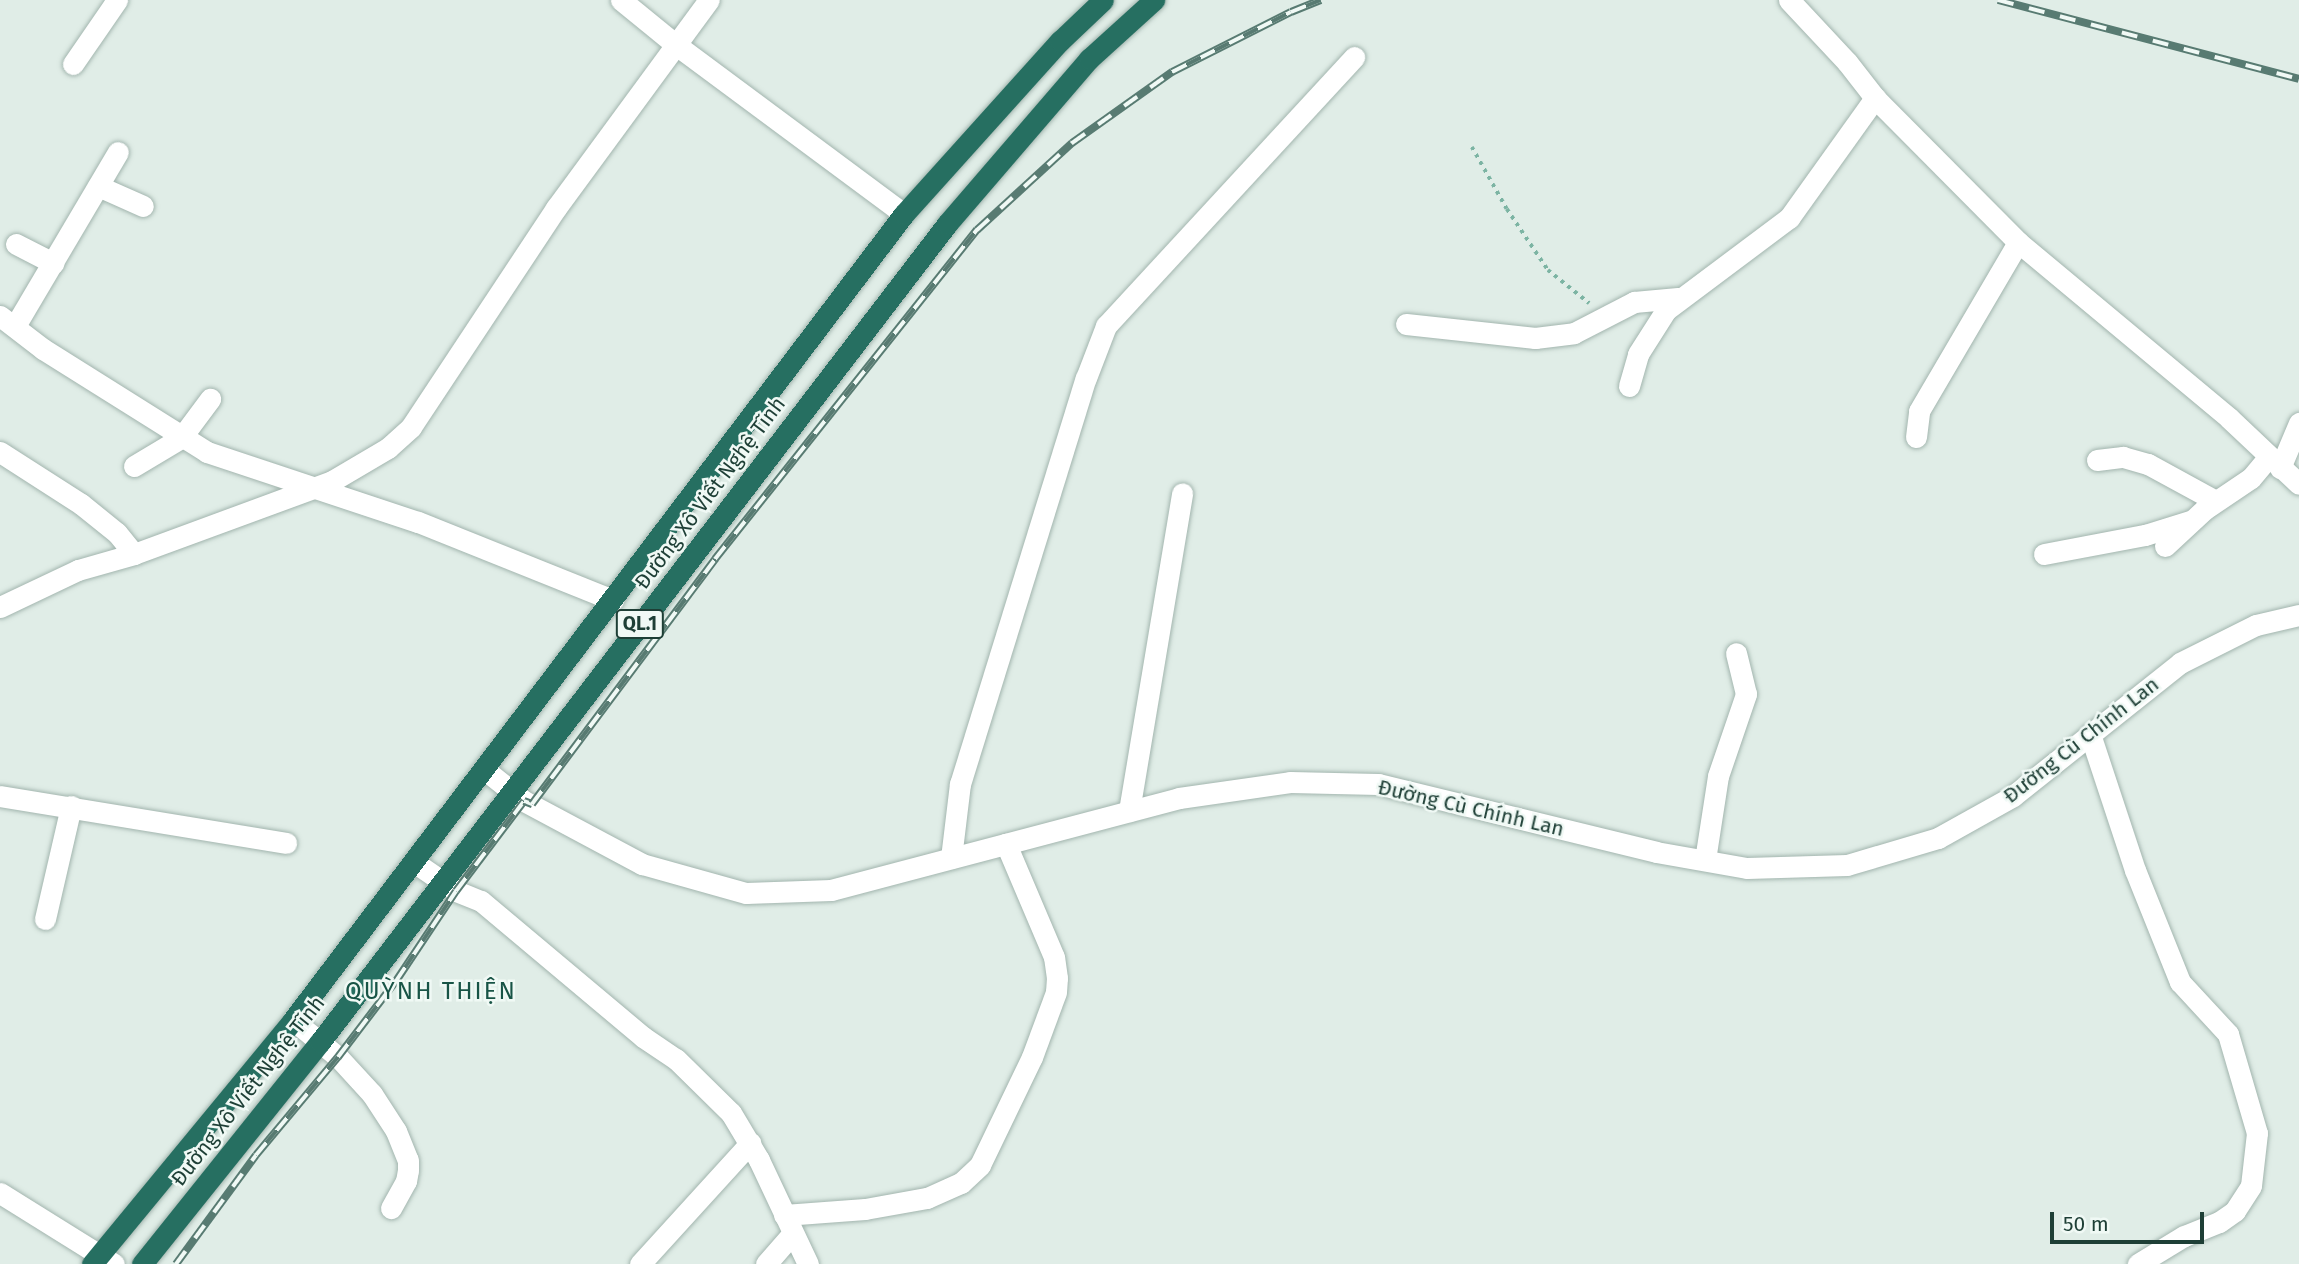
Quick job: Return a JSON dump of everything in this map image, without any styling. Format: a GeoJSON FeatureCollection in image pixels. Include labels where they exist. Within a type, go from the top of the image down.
{"type":"FeatureCollection","features":[{"type":"Feature","properties":{"kind":"highway","name":"Đường Xô Viết Nghệ Tĩnh"},"geometry":{"type":"LineString","coordinates":[[102,1261],[293,1020],[485,770],[904,214],[1060,41],[1102,0]]}},
{"type":"Feature","properties":{"kind":"highway","name":"Đường Xô Viết Nghệ Tĩnh"},"geometry":{"type":"LineString","coordinates":[[142,1264],[320,1042],[947,224],[1089,59],[1154,0]]}},
{"type":"Feature","properties":{"kind":"street"},"geometry":{"type":"LineString","coordinates":[[73,64],[117,0]]}},
{"type":"Feature","properties":{"kind":"street"},"geometry":{"type":"LineString","coordinates":[[621,0],[675,44],[904,214]]}},
{"type":"Feature","properties":{"kind":"street"},"geometry":{"type":"LineString","coordinates":[[0,607],[78,570],[134,554],[332,481],[367,462],[411,427],[556,208],[709,0]]}},
{"type":"Feature","properties":{"kind":"street"},"geometry":{"type":"LineString","coordinates":[[1789,0],[1847,62],[1875,98],[2018,242],[2229,418],[2299,484]]}},
{"type":"Feature","properties":{"kind":"street"},"geometry":{"type":"LineString","coordinates":[[951,858],[960,784],[1086,378],[1106,327],[1354,57]]}},
{"type":"Feature","properties":{"kind":"street"},"geometry":{"type":"LineString","coordinates":[[1629,386],[1638,354],[1666,310],[1678,298],[1789,218],[1875,98]]}},
{"type":"Feature","properties":{"kind":"street"},"geometry":{"type":"LineString","coordinates":[[118,152],[53,263],[8,321],[44,349],[207,452],[418,522],[613,600]]}},
{"type":"Feature","properties":{"kind":"street"},"geometry":{"type":"LineString","coordinates":[[98,186],[143,206]]}},
{"type":"Feature","properties":{"kind":"street"},"geometry":{"type":"LineString","coordinates":[[1916,437],[1919,411],[2018,242]]}},
{"type":"Feature","properties":{"kind":"street"},"geometry":{"type":"LineString","coordinates":[[16,244],[53,263]]}},
{"type":"Feature","properties":{"kind":"street"},"geometry":{"type":"LineString","coordinates":[[1406,324],[1535,338],[1574,333],[1634,302],[1678,298]]}},
{"type":"Feature","properties":{"kind":"street"},"geometry":{"type":"LineString","coordinates":[[134,466],[181,438],[210,399]]}},
{"type":"Feature","properties":{"kind":"street"},"geometry":{"type":"LineString","coordinates":[[2165,546],[2216,501],[2274,463],[2299,423]]}},
{"type":"Feature","properties":{"kind":"street"},"geometry":{"type":"LineString","coordinates":[[0,452],[81,504],[117,533],[134,554]]}},
{"type":"Feature","properties":{"kind":"street"},"geometry":{"type":"LineString","coordinates":[[2097,460],[2123,457],[2148,464],[2216,501]]}},
{"type":"Feature","properties":{"kind":"street"},"geometry":{"type":"LineString","coordinates":[[1129,811],[1182,493]]}},
{"type":"Feature","properties":{"kind":"street"},"geometry":{"type":"LineString","coordinates":[[2044,554],[2145,535],[2190,522]]}},
{"type":"Feature","properties":{"kind":"street","name":"Đường Cù Chính Lan"},"geometry":{"type":"LineString","coordinates":[[485,770],[511,792],[642,864],[746,893],[831,890],[1179,798],[1290,782],[1378,784],[1657,852],[1747,868],[1847,865],[1938,838],[2013,796],[2180,663],[2256,625],[2299,615]]}},
{"type":"Feature","properties":{"kind":"street"},"geometry":{"type":"LineString","coordinates":[[1705,860],[1718,776],[1746,694],[1736,653]]}},
{"type":"Feature","properties":{"kind":"street"},"geometry":{"type":"LineString","coordinates":[[2090,734],[2135,870],[2180,982],[2228,1034],[2257,1133],[2251,1186],[2235,1211],[2219,1222],[2184,1236],[2138,1264]]}},
{"type":"Feature","properties":{"kind":"street"},"geometry":{"type":"LineString","coordinates":[[0,796],[71,806],[166,826],[286,843]]}},
{"type":"Feature","properties":{"kind":"street"},"geometry":{"type":"LineString","coordinates":[[45,919],[71,806]]}},
{"type":"Feature","properties":{"kind":"street"},"geometry":{"type":"LineString","coordinates":[[788,1224],[927,1198],[961,1183],[980,1165],[1032,1057],[1056,992],[1054,957],[1006,844]]}},
{"type":"Feature","properties":{"kind":"street"},"geometry":{"type":"LineString","coordinates":[[414,862],[442,883],[481,901],[643,1037],[676,1059],[731,1113],[750,1143],[808,1264]]}},
{"type":"Feature","properties":{"kind":"street"},"geometry":{"type":"LineString","coordinates":[[293,1020],[320,1042],[372,1094],[396,1131],[408,1160],[408,1170],[406,1181],[391,1208]]}},
{"type":"Feature","properties":{"kind":"street"},"geometry":{"type":"LineString","coordinates":[[640,1264],[659,1256],[750,1143]]}},
{"type":"Feature","properties":{"kind":"street"},"geometry":{"type":"LineString","coordinates":[[0,1193],[102,1261]]}},
{"type":"Feature","properties":{"kind":"street"},"geometry":{"type":"LineString","coordinates":[[766,1264],[788,1224]]}},
{"type":"Feature","properties":{"kind":"path"},"geometry":{"type":"LineString","coordinates":[[1472,147],[1507,209],[1548,270],[1606,318]]}},
{"type":"Feature","properties":{"kind":"railway"},"geometry":{"type":"LineString","coordinates":[[176,1264],[256,1155],[338,1057],[396,981],[456,891],[524,801],[532,804],[715,559],[977,230],[1072,143],[1172,72],[1291,12],[1321,0]]}},
{"type":"Feature","properties":{"kind":"railway"},"geometry":{"type":"LineString","coordinates":[[1998,0],[2299,79]]}},
{"type":"Feature","properties":{"kind":"district","name":"QUỲNH THIỆN"},"geometry":{"type":"Point","coordinates":[431,992]}}]}
